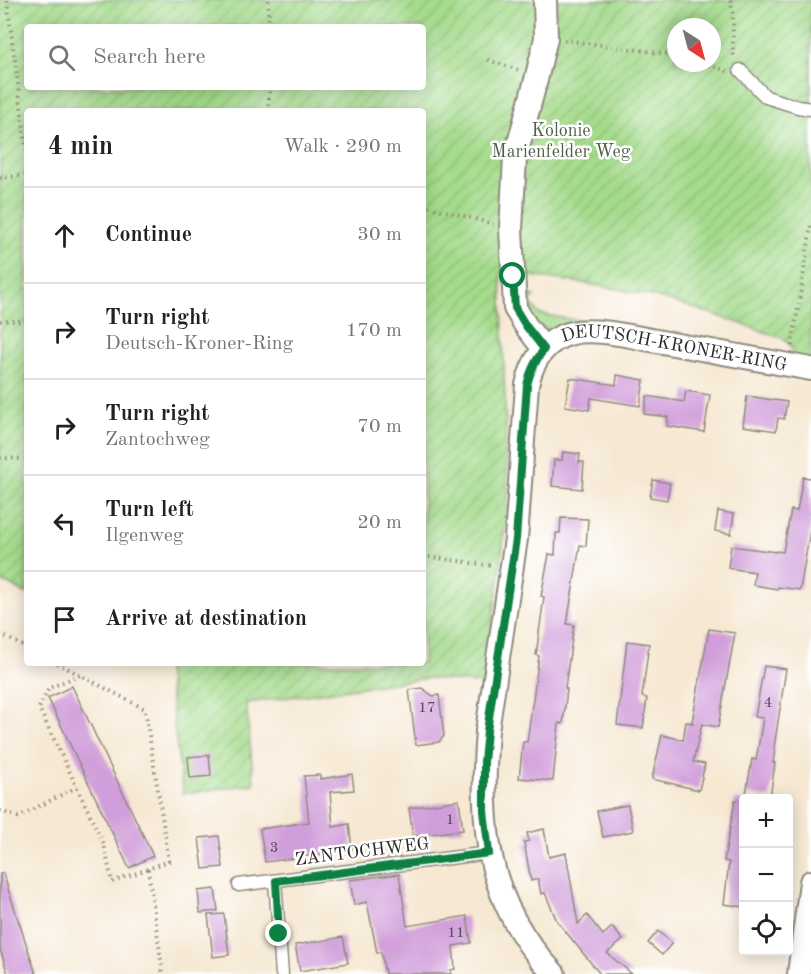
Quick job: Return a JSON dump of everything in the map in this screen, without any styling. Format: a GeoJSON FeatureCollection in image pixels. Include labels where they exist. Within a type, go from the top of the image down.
{"type":"FeatureCollection","features":[{"type":"Feature","properties":{"kind":"street"},"geometry":{"type":"LineString","coordinates":[[544,349],[515,308],[511,230],[515,158],[546,38],[545,0]]}},
{"type":"Feature","properties":{"kind":"street","name":"DEUTSCH-KRONER-RING"},"geometry":{"type":"LineString","coordinates":[[554,974],[530,947],[507,909],[498,887],[489,853],[484,811],[484,761],[487,731],[516,539],[529,372],[535,360],[551,343],[570,333],[590,331],[625,335],[811,369]]}},
{"type":"Feature","properties":{"kind":"street"},"geometry":{"type":"LineString","coordinates":[[799,974],[811,882]]}},
{"type":"Feature","properties":{"kind":"lane"},"geometry":{"type":"LineString","coordinates":[[740,70],[766,97],[811,109]]}},
{"type":"Feature","properties":{"kind":"lane","name":"ZANTOCHWEG"},"geometry":{"type":"LineString","coordinates":[[239,885],[489,853]]}},
{"type":"Feature","properties":{"kind":"lane"},"geometry":{"type":"LineString","coordinates":[[276,881],[282,974]]}},
{"type":"Feature","properties":{"kind":"path"},"geometry":{"type":"LineString","coordinates":[[7,0],[24,125]]}},
{"type":"Feature","properties":{"kind":"path"},"geometry":{"type":"LineString","coordinates":[[268,0],[269,24]]}},
{"type":"Feature","properties":{"kind":"path"},"geometry":{"type":"LineString","coordinates":[[721,69],[730,72],[740,70],[733,52],[731,0]]}},
{"type":"Feature","properties":{"kind":"path"},"geometry":{"type":"LineString","coordinates":[[546,38],[667,54]]}},
{"type":"Feature","properties":{"kind":"path"},"geometry":{"type":"LineString","coordinates":[[488,60],[537,76]]}},
{"type":"Feature","properties":{"kind":"path"},"geometry":{"type":"LineString","coordinates":[[268,108],[270,90]]}},
{"type":"Feature","properties":{"kind":"path"},"geometry":{"type":"LineString","coordinates":[[0,178],[24,175]]}},
{"type":"Feature","properties":{"kind":"path"},"geometry":{"type":"LineString","coordinates":[[426,206],[511,230]]}},
{"type":"Feature","properties":{"kind":"path"},"geometry":{"type":"LineString","coordinates":[[792,349],[811,226]]}},
{"type":"Feature","properties":{"kind":"path"},"geometry":{"type":"LineString","coordinates":[[0,321],[24,321]]}},
{"type":"Feature","properties":{"kind":"path"},"geometry":{"type":"LineString","coordinates":[[0,458],[24,459]]}},
{"type":"Feature","properties":{"kind":"path"},"geometry":{"type":"LineString","coordinates":[[426,556],[511,568]]}},
{"type":"Feature","properties":{"kind":"path"},"geometry":{"type":"LineString","coordinates":[[0,634],[24,646]]}},
{"type":"Feature","properties":{"kind":"path"},"geometry":{"type":"LineString","coordinates":[[63,666],[80,675],[145,709],[169,861],[112,882],[104,844],[39,708],[49,688],[80,675]]}},
{"type":"Feature","properties":{"kind":"path"},"geometry":{"type":"LineString","coordinates":[[0,811],[18,817],[77,787]]}},
{"type":"Feature","properties":{"kind":"path"},"geometry":{"type":"LineString","coordinates":[[148,869],[163,974]]}},
{"type":"Feature","properties":{"kind":"green space","name":"Kolonie Marienfelder Weg"},"geometry":{"type":"Polygon","coordinates":[[[0,0],[811,0],[811,361],[795,358],[790,345],[782,338],[671,301],[598,286],[501,272],[508,501],[500,573],[483,684],[429,678],[246,703],[254,784],[183,794],[166,666],[426,666],[426,108],[24,108],[24,592],[0,580],[0,0]]]}},
{"type":"Feature","properties":{"kind":"green space"},"geometry":{"type":"Polygon","coordinates":[[[524,294],[535,296],[530,301],[539,314],[588,322],[553,333],[530,320],[525,312],[524,294]]]}},
{"type":"Feature","properties":{"kind":"building"},"geometry":{"type":"Polygon","coordinates":[[[617,375],[644,380],[640,406],[591,398],[589,410],[565,406],[570,378],[616,385],[617,375]]]}},
{"type":"Feature","properties":{"kind":"building"},"geometry":{"type":"Polygon","coordinates":[[[686,391],[710,395],[704,432],[667,426],[668,417],[644,414],[647,396],[684,402],[686,391]]]}},
{"type":"Feature","properties":{"kind":"building"},"geometry":{"type":"Polygon","coordinates":[[[747,396],[787,402],[784,419],[778,418],[776,431],[743,426],[747,396]]]}},
{"type":"Feature","properties":{"kind":"building"},"geometry":{"type":"Polygon","coordinates":[[[563,452],[580,454],[579,462],[584,462],[582,489],[552,486],[554,460],[562,460],[563,452]]]}},
{"type":"Feature","properties":{"kind":"building"},"geometry":{"type":"Polygon","coordinates":[[[803,477],[811,478],[811,525],[800,590],[753,585],[755,572],[728,568],[731,546],[783,552],[791,510],[797,511],[803,477]]]}},
{"type":"Feature","properties":{"kind":"building"},"geometry":{"type":"Polygon","coordinates":[[[653,480],[670,483],[667,500],[650,497],[653,480]]]}},
{"type":"Feature","properties":{"kind":"building"},"geometry":{"type":"Polygon","coordinates":[[[718,511],[734,514],[731,534],[715,531],[718,511]]]}},
{"type":"Feature","properties":{"kind":"building"},"geometry":{"type":"Polygon","coordinates":[[[561,518],[588,519],[586,546],[580,545],[567,624],[574,625],[565,688],[567,689],[563,724],[559,723],[553,781],[519,778],[523,742],[527,742],[539,656],[536,655],[544,597],[541,596],[549,554],[555,555],[556,533],[560,533],[561,518]]]}},
{"type":"Feature","properties":{"kind":"building"},"geometry":{"type":"Polygon","coordinates":[[[709,629],[735,633],[718,727],[702,724],[693,762],[705,764],[699,790],[652,779],[662,735],[683,740],[686,722],[693,723],[709,629]]]}},
{"type":"Feature","properties":{"kind":"building"},"geometry":{"type":"Polygon","coordinates":[[[627,641],[649,644],[642,697],[647,698],[643,728],[617,725],[627,641]]]}},
{"type":"Feature","properties":{"kind":"building"},"geometry":{"type":"Polygon","coordinates":[[[764,666],[786,669],[774,748],[773,763],[775,763],[771,794],[746,794],[752,759],[756,760],[763,718],[755,717],[764,666]]]}},
{"type":"Feature","properties":{"kind":"building"},"geometry":{"type":"Polygon","coordinates":[[[72,686],[153,856],[129,868],[48,698],[72,686]]]}},
{"type":"Feature","properties":{"kind":"building"},"geometry":{"type":"Polygon","coordinates":[[[422,688],[433,696],[439,695],[444,736],[439,742],[416,745],[409,690],[422,688]]]}},
{"type":"Feature","properties":{"kind":"building"},"geometry":{"type":"Polygon","coordinates":[[[209,755],[211,776],[190,778],[188,757],[209,755]]]}},
{"type":"Feature","properties":{"kind":"building"},"geometry":{"type":"Polygon","coordinates":[[[352,774],[354,790],[330,792],[333,827],[349,824],[352,849],[265,862],[260,829],[309,822],[304,776],[320,775],[320,779],[352,774]]]}},
{"type":"Feature","properties":{"kind":"building"},"geometry":{"type":"Polygon","coordinates":[[[459,800],[463,830],[413,836],[409,808],[459,800]]]}},
{"type":"Feature","properties":{"kind":"building"},"geometry":{"type":"Polygon","coordinates":[[[735,800],[739,800],[739,906],[724,904],[729,862],[724,861],[735,800]]]}},
{"type":"Feature","properties":{"kind":"building"},"geometry":{"type":"Polygon","coordinates":[[[628,805],[633,831],[603,837],[597,811],[628,805]]]}},
{"type":"Feature","properties":{"kind":"building"},"geometry":{"type":"Polygon","coordinates":[[[544,829],[549,857],[566,853],[578,924],[587,915],[603,935],[612,927],[623,940],[607,953],[632,974],[600,974],[557,921],[545,893],[541,894],[538,879],[531,881],[524,842],[529,841],[527,833],[544,829]]]}},
{"type":"Feature","properties":{"kind":"building"},"geometry":{"type":"Polygon","coordinates":[[[219,836],[223,867],[203,869],[199,838],[219,836]]]}},
{"type":"Feature","properties":{"kind":"building"},"geometry":{"type":"Polygon","coordinates":[[[3,873],[36,974],[8,974],[0,949],[0,874],[3,873]]]}},
{"type":"Feature","properties":{"kind":"building"},"geometry":{"type":"Polygon","coordinates":[[[399,874],[407,926],[467,916],[471,943],[453,946],[455,969],[451,970],[451,974],[385,974],[381,952],[377,953],[367,902],[354,905],[350,880],[399,874]]]}},
{"type":"Feature","properties":{"kind":"building"},"geometry":{"type":"Polygon","coordinates":[[[215,889],[218,911],[200,913],[198,891],[215,889]]]}},
{"type":"Feature","properties":{"kind":"building"},"geometry":{"type":"Polygon","coordinates":[[[224,914],[229,955],[213,957],[208,915],[224,914]]]}},
{"type":"Feature","properties":{"kind":"building"},"geometry":{"type":"Polygon","coordinates":[[[658,931],[672,943],[662,955],[648,943],[658,931]]]}},
{"type":"Feature","properties":{"kind":"building"},"geometry":{"type":"Polygon","coordinates":[[[343,937],[348,963],[300,971],[295,945],[343,937]]]}},
{"type":"Feature","properties":{"kind":"route"},"geometry":{"type":"LineString","coordinates":[[279,934],[276,881],[489,853],[484,811],[484,761],[487,731],[516,539],[527,385],[529,372],[544,349],[515,308],[513,276]]}}]}
